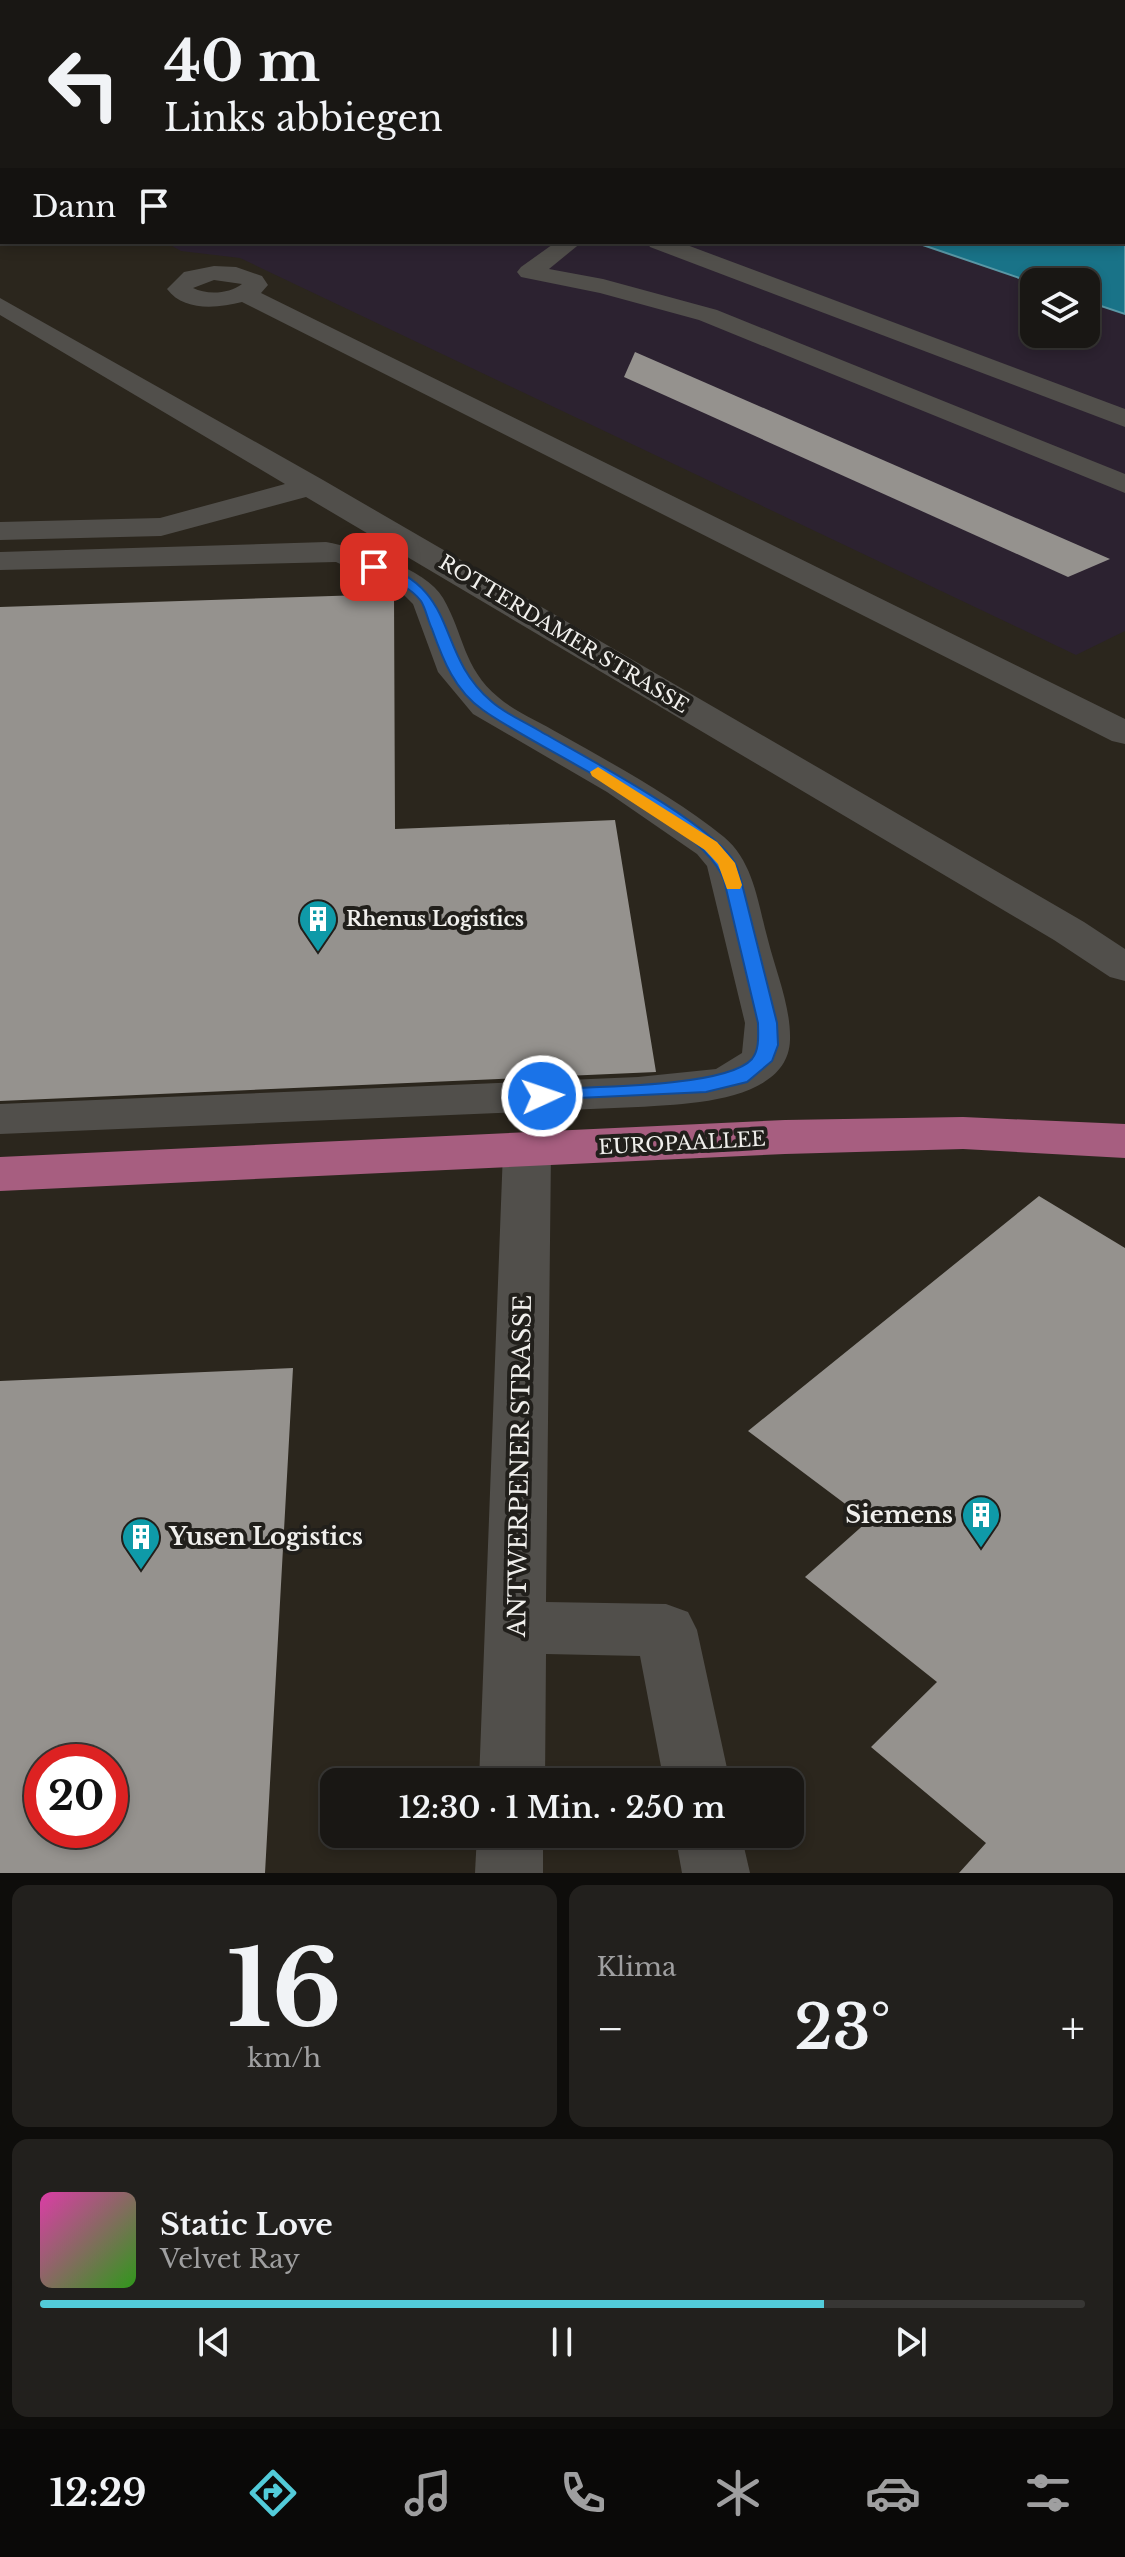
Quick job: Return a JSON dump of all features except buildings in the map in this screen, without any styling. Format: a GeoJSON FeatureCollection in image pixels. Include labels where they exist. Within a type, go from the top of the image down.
{"type":"FeatureCollection","features":[{"type":"Feature","properties":{"kind":"main road","name":"EUROPAALLEE"},"geometry":{"type":"LineString","coordinates":[[0,1174],[785,1137],[963,1133],[1125,1141]]}},
{"type":"Feature","properties":{"kind":"street"},"geometry":{"type":"LineString","coordinates":[[568,244],[529,272],[603,286],[708,315],[1125,484]]}},
{"type":"Feature","properties":{"kind":"street"},"geometry":{"type":"LineString","coordinates":[[663,244],[1125,419]]}},
{"type":"Feature","properties":{"kind":"street"},"geometry":{"type":"LineString","coordinates":[[245,294],[1125,733]]}},
{"type":"Feature","properties":{"kind":"street","name":"ROTTERDAMER STRASSE"},"geometry":{"type":"LineString","coordinates":[[0,305],[1069,931],[1125,968]]}},
{"type":"Feature","properties":{"kind":"street"},"geometry":{"type":"LineString","coordinates":[[0,531],[161,527],[313,486]]}},
{"type":"Feature","properties":{"kind":"street"},"geometry":{"type":"LineString","coordinates":[[0,561],[306,551],[345,555],[411,584],[428,600],[455,672],[486,706],[620,784],[694,832],[726,863],[767,1023],[768,1045],[762,1061],[740,1077],[706,1085],[638,1092],[0,1119]]}},
{"type":"Feature","properties":{"kind":"street","name":"ANTWERPENER STRASSE"},"geometry":{"type":"LineString","coordinates":[[513,1768],[527,1151]]}},
{"type":"Feature","properties":{"kind":"street"},"geometry":{"type":"LineString","coordinates":[[518,1628],[666,1630],[694,1768]]}},
{"type":"Feature","properties":{"kind":"street"},"geometry":{"type":"LineString","coordinates":[[509,1873],[510,1848]]}},
{"type":"Feature","properties":{"kind":"street"},"geometry":{"type":"LineString","coordinates":[[711,1848],[716,1873]]}},
{"type":"Feature","properties":{"kind":"shaded area"},"geometry":{"type":"Polygon","coordinates":[[[0,244],[921,244],[1020,277],[1020,348],[1100,348],[1100,305],[1125,313],[1125,1873],[0,1873],[0,244]]]}},
{"type":"Feature","properties":{"kind":"shaded area"},"geometry":{"type":"Polygon","coordinates":[[[169,244],[920,244],[1020,278],[1020,348],[1100,348],[1100,306],[1125,314],[1125,631],[1076,655],[240,258],[181,251],[169,244]]]}},
{"type":"Feature","properties":{"kind":"water"},"geometry":{"type":"Polygon","coordinates":[[[920,244],[1125,244],[1125,314],[1100,306],[1100,268],[1020,268],[1020,278],[920,244]]]}},
{"type":"Feature","properties":{"kind":"slow traffic"},"geometry":{"type":"LineString","coordinates":[[598,772],[711,846],[726,863],[734,885]]}},
{"type":"Feature","properties":{"kind":"place","name":"Rhenus Logistics"},"geometry":{"type":"Point","coordinates":[318,953]}},
{"type":"Feature","properties":{"kind":"place","name":"Siemens"},"geometry":{"type":"Point","coordinates":[981,1549]}},
{"type":"Feature","properties":{"kind":"place","name":"Yusen Logistics"},"geometry":{"type":"Point","coordinates":[141,1571]}},
{"type":"Feature","properties":{"kind":"route"},"geometry":{"type":"LineString","coordinates":[[374,567],[411,584],[428,600],[455,672],[486,706],[620,784],[694,832],[726,863],[732,880],[767,1023],[768,1045],[762,1061],[740,1077],[706,1085],[638,1092],[542,1096]]}}]}
